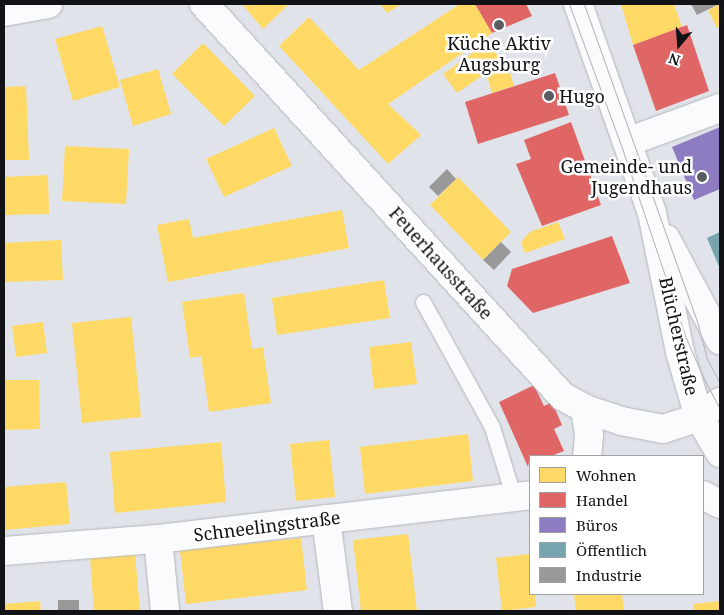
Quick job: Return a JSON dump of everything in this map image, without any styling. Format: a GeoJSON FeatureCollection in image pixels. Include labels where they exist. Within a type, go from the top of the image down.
{"type":"FeatureCollection","features":[{"type":"Feature","properties":{"kind":"street"},"geometry":{"type":"LineString","coordinates":[[4,12],[48,4]]}},
{"type":"Feature","properties":{"kind":"street","name":"Feuerhausstraße"},"geometry":{"type":"LineString","coordinates":[[204,4],[562,396],[585,409],[621,421],[663,429],[710,409]]}},
{"type":"Feature","properties":{"kind":"street","name":"Blücherstraße"},"geometry":{"type":"LineString","coordinates":[[578,4],[652,214],[680,352],[710,409],[720,453]]}},
{"type":"Feature","properties":{"kind":"street"},"geometry":{"type":"LineString","coordinates":[[628,142],[720,108]]}},
{"type":"Feature","properties":{"kind":"street","name":"Blücherstraße"},"geometry":{"type":"LineString","coordinates":[[652,214],[720,340]]}},
{"type":"Feature","properties":{"kind":"street"},"geometry":{"type":"LineString","coordinates":[[585,409],[589,435],[587,455]]}},
{"type":"Feature","properties":{"kind":"street","name":"Schneelingstraße"},"geometry":{"type":"LineString","coordinates":[[4,551],[158,539],[522,496]]}},
{"type":"Feature","properties":{"kind":"street"},"geometry":{"type":"LineString","coordinates":[[704,496],[720,504]]}},
{"type":"Feature","properties":{"kind":"street"},"geometry":{"type":"LineString","coordinates":[[326,519],[338,611]]}},
{"type":"Feature","properties":{"kind":"street"},"geometry":{"type":"LineString","coordinates":[[158,539],[165,611]]}},
{"type":"Feature","properties":{"kind":"lane"},"geometry":{"type":"LineString","coordinates":[[423,302],[492,427],[522,496]]}},
{"type":"Feature","properties":{"kind":"building: Wohnen"},"geometry":{"type":"Polygon","coordinates":[[[242,4],[289,4],[263,29],[242,4]]]}},
{"type":"Feature","properties":{"kind":"building: Wohnen"},"geometry":{"type":"Polygon","coordinates":[[[380,4],[402,4],[387,13],[380,4]]]}},
{"type":"Feature","properties":{"kind":"building: Wohnen"},"geometry":{"type":"Polygon","coordinates":[[[460,4],[475,4],[492,33],[388,104],[421,135],[388,164],[279,46],[309,17],[359,70],[460,4]]]}},
{"type":"Feature","properties":{"kind":"building: Wohnen"},"geometry":{"type":"Polygon","coordinates":[[[621,4],[674,4],[682,27],[633,45],[621,4]]]}},
{"type":"Feature","properties":{"kind":"building: Wohnen"},"geometry":{"type":"Polygon","coordinates":[[[720,4],[720,27],[717,28],[708,10],[720,4]]]}},
{"type":"Feature","properties":{"kind":"building: Wohnen"},"geometry":{"type":"Polygon","coordinates":[[[102,26],[120,87],[73,101],[55,39],[102,26]]]}},
{"type":"Feature","properties":{"kind":"building: Wohnen"},"geometry":{"type":"Polygon","coordinates":[[[488,42],[502,62],[506,60],[514,86],[492,93],[486,73],[457,93],[443,74],[488,42]]]}},
{"type":"Feature","properties":{"kind":"building: Wohnen"},"geometry":{"type":"Polygon","coordinates":[[[203,43],[255,96],[224,126],[172,74],[203,43]]]}},
{"type":"Feature","properties":{"kind":"building: Wohnen"},"geometry":{"type":"Polygon","coordinates":[[[158,69],[171,114],[133,126],[120,80],[158,69]]]}},
{"type":"Feature","properties":{"kind":"building: Wohnen"},"geometry":{"type":"Polygon","coordinates":[[[26,86],[29,160],[4,160],[4,87],[26,86]]]}},
{"type":"Feature","properties":{"kind":"building: Wohnen"},"geometry":{"type":"Polygon","coordinates":[[[274,128],[292,166],[224,197],[206,159],[274,128]]]}},
{"type":"Feature","properties":{"kind":"building: Wohnen"},"geometry":{"type":"Polygon","coordinates":[[[65,146],[129,149],[126,204],[62,201],[65,146]]]}},
{"type":"Feature","properties":{"kind":"building: Wohnen"},"geometry":{"type":"Polygon","coordinates":[[[48,175],[49,214],[4,215],[4,177],[48,175]]]}},
{"type":"Feature","properties":{"kind":"building: Wohnen"},"geometry":{"type":"Polygon","coordinates":[[[458,177],[511,232],[483,260],[430,205],[458,177]]]}},
{"type":"Feature","properties":{"kind":"building: Wohnen"},"geometry":{"type":"Polygon","coordinates":[[[342,210],[349,248],[168,282],[157,225],[189,219],[193,238],[342,210]]]}},
{"type":"Feature","properties":{"kind":"building: Wohnen"},"geometry":{"type":"Polygon","coordinates":[[[558,222],[565,239],[525,253],[521,242],[530,232],[558,222]]]}},
{"type":"Feature","properties":{"kind":"building: Wohnen"},"geometry":{"type":"Polygon","coordinates":[[[61,240],[63,280],[4,282],[4,243],[61,240]]]}},
{"type":"Feature","properties":{"kind":"building: Wohnen"},"geometry":{"type":"Polygon","coordinates":[[[384,280],[390,318],[277,335],[272,298],[384,280]]]}},
{"type":"Feature","properties":{"kind":"building: Wohnen"},"geometry":{"type":"Polygon","coordinates":[[[244,293],[252,349],[263,347],[271,403],[209,412],[201,356],[190,358],[182,302],[244,293]]]}},
{"type":"Feature","properties":{"kind":"building: Wohnen"},"geometry":{"type":"Polygon","coordinates":[[[131,317],[141,417],[82,423],[72,323],[131,317]]]}},
{"type":"Feature","properties":{"kind":"building: Wohnen"},"geometry":{"type":"Polygon","coordinates":[[[43,322],[47,353],[16,357],[12,326],[43,322]]]}},
{"type":"Feature","properties":{"kind":"building: Wohnen"},"geometry":{"type":"Polygon","coordinates":[[[411,342],[417,384],[374,389],[369,347],[411,342]]]}},
{"type":"Feature","properties":{"kind":"building: Wohnen"},"geometry":{"type":"Polygon","coordinates":[[[4,380],[39,380],[40,429],[4,430],[4,380]]]}},
{"type":"Feature","properties":{"kind":"building: Wohnen"},"geometry":{"type":"Polygon","coordinates":[[[468,434],[473,481],[365,494],[360,447],[468,434]]]}},
{"type":"Feature","properties":{"kind":"building: Wohnen"},"geometry":{"type":"Polygon","coordinates":[[[329,440],[335,497],[296,501],[290,444],[329,440]]]}},
{"type":"Feature","properties":{"kind":"building: Wohnen"},"geometry":{"type":"Polygon","coordinates":[[[221,442],[226,502],[115,513],[110,452],[221,442]]]}},
{"type":"Feature","properties":{"kind":"building: Wohnen"},"geometry":{"type":"Polygon","coordinates":[[[66,482],[70,524],[4,530],[4,487],[66,482]]]}},
{"type":"Feature","properties":{"kind":"building: Wohnen"},"geometry":{"type":"Polygon","coordinates":[[[408,534],[417,611],[361,611],[353,540],[408,534]]]}},
{"type":"Feature","properties":{"kind":"building: Wohnen"},"geometry":{"type":"Polygon","coordinates":[[[301,538],[307,590],[186,604],[180,551],[301,538]]]}},
{"type":"Feature","properties":{"kind":"building: Wohnen"},"geometry":{"type":"Polygon","coordinates":[[[135,554],[140,611],[94,611],[90,558],[135,554]]]}},
{"type":"Feature","properties":{"kind":"building: Wohnen"},"geometry":{"type":"Polygon","coordinates":[[[529,554],[529,595],[535,595],[536,607],[502,611],[496,558],[529,554]]]}},
{"type":"Feature","properties":{"kind":"building: Wohnen"},"geometry":{"type":"Polygon","coordinates":[[[574,595],[622,595],[624,611],[576,611],[574,595]]]}},
{"type":"Feature","properties":{"kind":"building: Wohnen"},"geometry":{"type":"Polygon","coordinates":[[[40,601],[41,611],[4,611],[4,604],[40,601]]]}},
{"type":"Feature","properties":{"kind":"building: Wohnen"},"geometry":{"type":"Polygon","coordinates":[[[720,601],[720,611],[694,611],[693,604],[720,601]]]}},
{"type":"Feature","properties":{"kind":"building: Handel","name":"Küche Aktiv Augsburg"},"geometry":{"type":"Polygon","coordinates":[[[475,4],[526,4],[532,16],[492,33],[475,4]]]}},
{"type":"Feature","properties":{"kind":"building: Handel"},"geometry":{"type":"Polygon","coordinates":[[[687,25],[709,91],[656,111],[633,45],[687,25]]]}},
{"type":"Feature","properties":{"kind":"building: Handel"},"geometry":{"type":"Polygon","coordinates":[[[555,73],[569,115],[478,144],[465,102],[555,73]]]}},
{"type":"Feature","properties":{"kind":"building: Handel"},"geometry":{"type":"Polygon","coordinates":[[[571,122],[601,205],[542,226],[516,164],[531,159],[524,140],[571,122]]]}},
{"type":"Feature","properties":{"kind":"building: Handel"},"geometry":{"type":"Polygon","coordinates":[[[612,236],[630,283],[533,313],[507,286],[512,269],[612,236]]]}},
{"type":"Feature","properties":{"kind":"building: Handel"},"geometry":{"type":"Polygon","coordinates":[[[534,385],[544,406],[552,402],[562,425],[554,429],[564,451],[554,455],[529,455],[528,467],[499,402],[534,385]]]}},
{"type":"Feature","properties":{"kind":"building: Büros"},"geometry":{"type":"Polygon","coordinates":[[[720,127],[720,189],[694,200],[672,147],[720,127]]]}},
{"type":"Feature","properties":{"kind":"building: Öffentlich"},"geometry":{"type":"Polygon","coordinates":[[[720,232],[720,269],[707,238],[720,232]]]}},
{"type":"Feature","properties":{"kind":"building: Industrie"},"geometry":{"type":"Polygon","coordinates":[[[691,4],[719,4],[697,15],[691,4]]]}},
{"type":"Feature","properties":{"kind":"building: Industrie"},"geometry":{"type":"Polygon","coordinates":[[[447,169],[456,179],[438,196],[429,187],[447,169]]]}},
{"type":"Feature","properties":{"kind":"building: Industrie"},"geometry":{"type":"Polygon","coordinates":[[[501,242],[511,252],[494,270],[483,260],[501,242]]]}},
{"type":"Feature","properties":{"kind":"building: Industrie"},"geometry":{"type":"Polygon","coordinates":[[[58,600],[79,600],[79,611],[58,611],[58,600]]]}},
{"type":"Feature","properties":{"kind":"tram line"},"geometry":{"type":"LineString","coordinates":[[569,4],[621,145],[686,338],[703,377],[720,409]]}},
{"type":"Feature","properties":{"kind":"tram line"},"geometry":{"type":"LineString","coordinates":[[584,4],[698,325],[707,359],[720,383]]}},
{"type":"Feature","properties":{"kind":"place","name":"Küche Aktiv Augsburg"},"geometry":{"type":"Point","coordinates":[499,25]}},
{"type":"Feature","properties":{"kind":"place","name":"Hugo"},"geometry":{"type":"Point","coordinates":[549,96]}},
{"type":"Feature","properties":{"kind":"place","name":"Gemeinde- und Jugendhaus"},"geometry":{"type":"Point","coordinates":[702,177]}}]}
